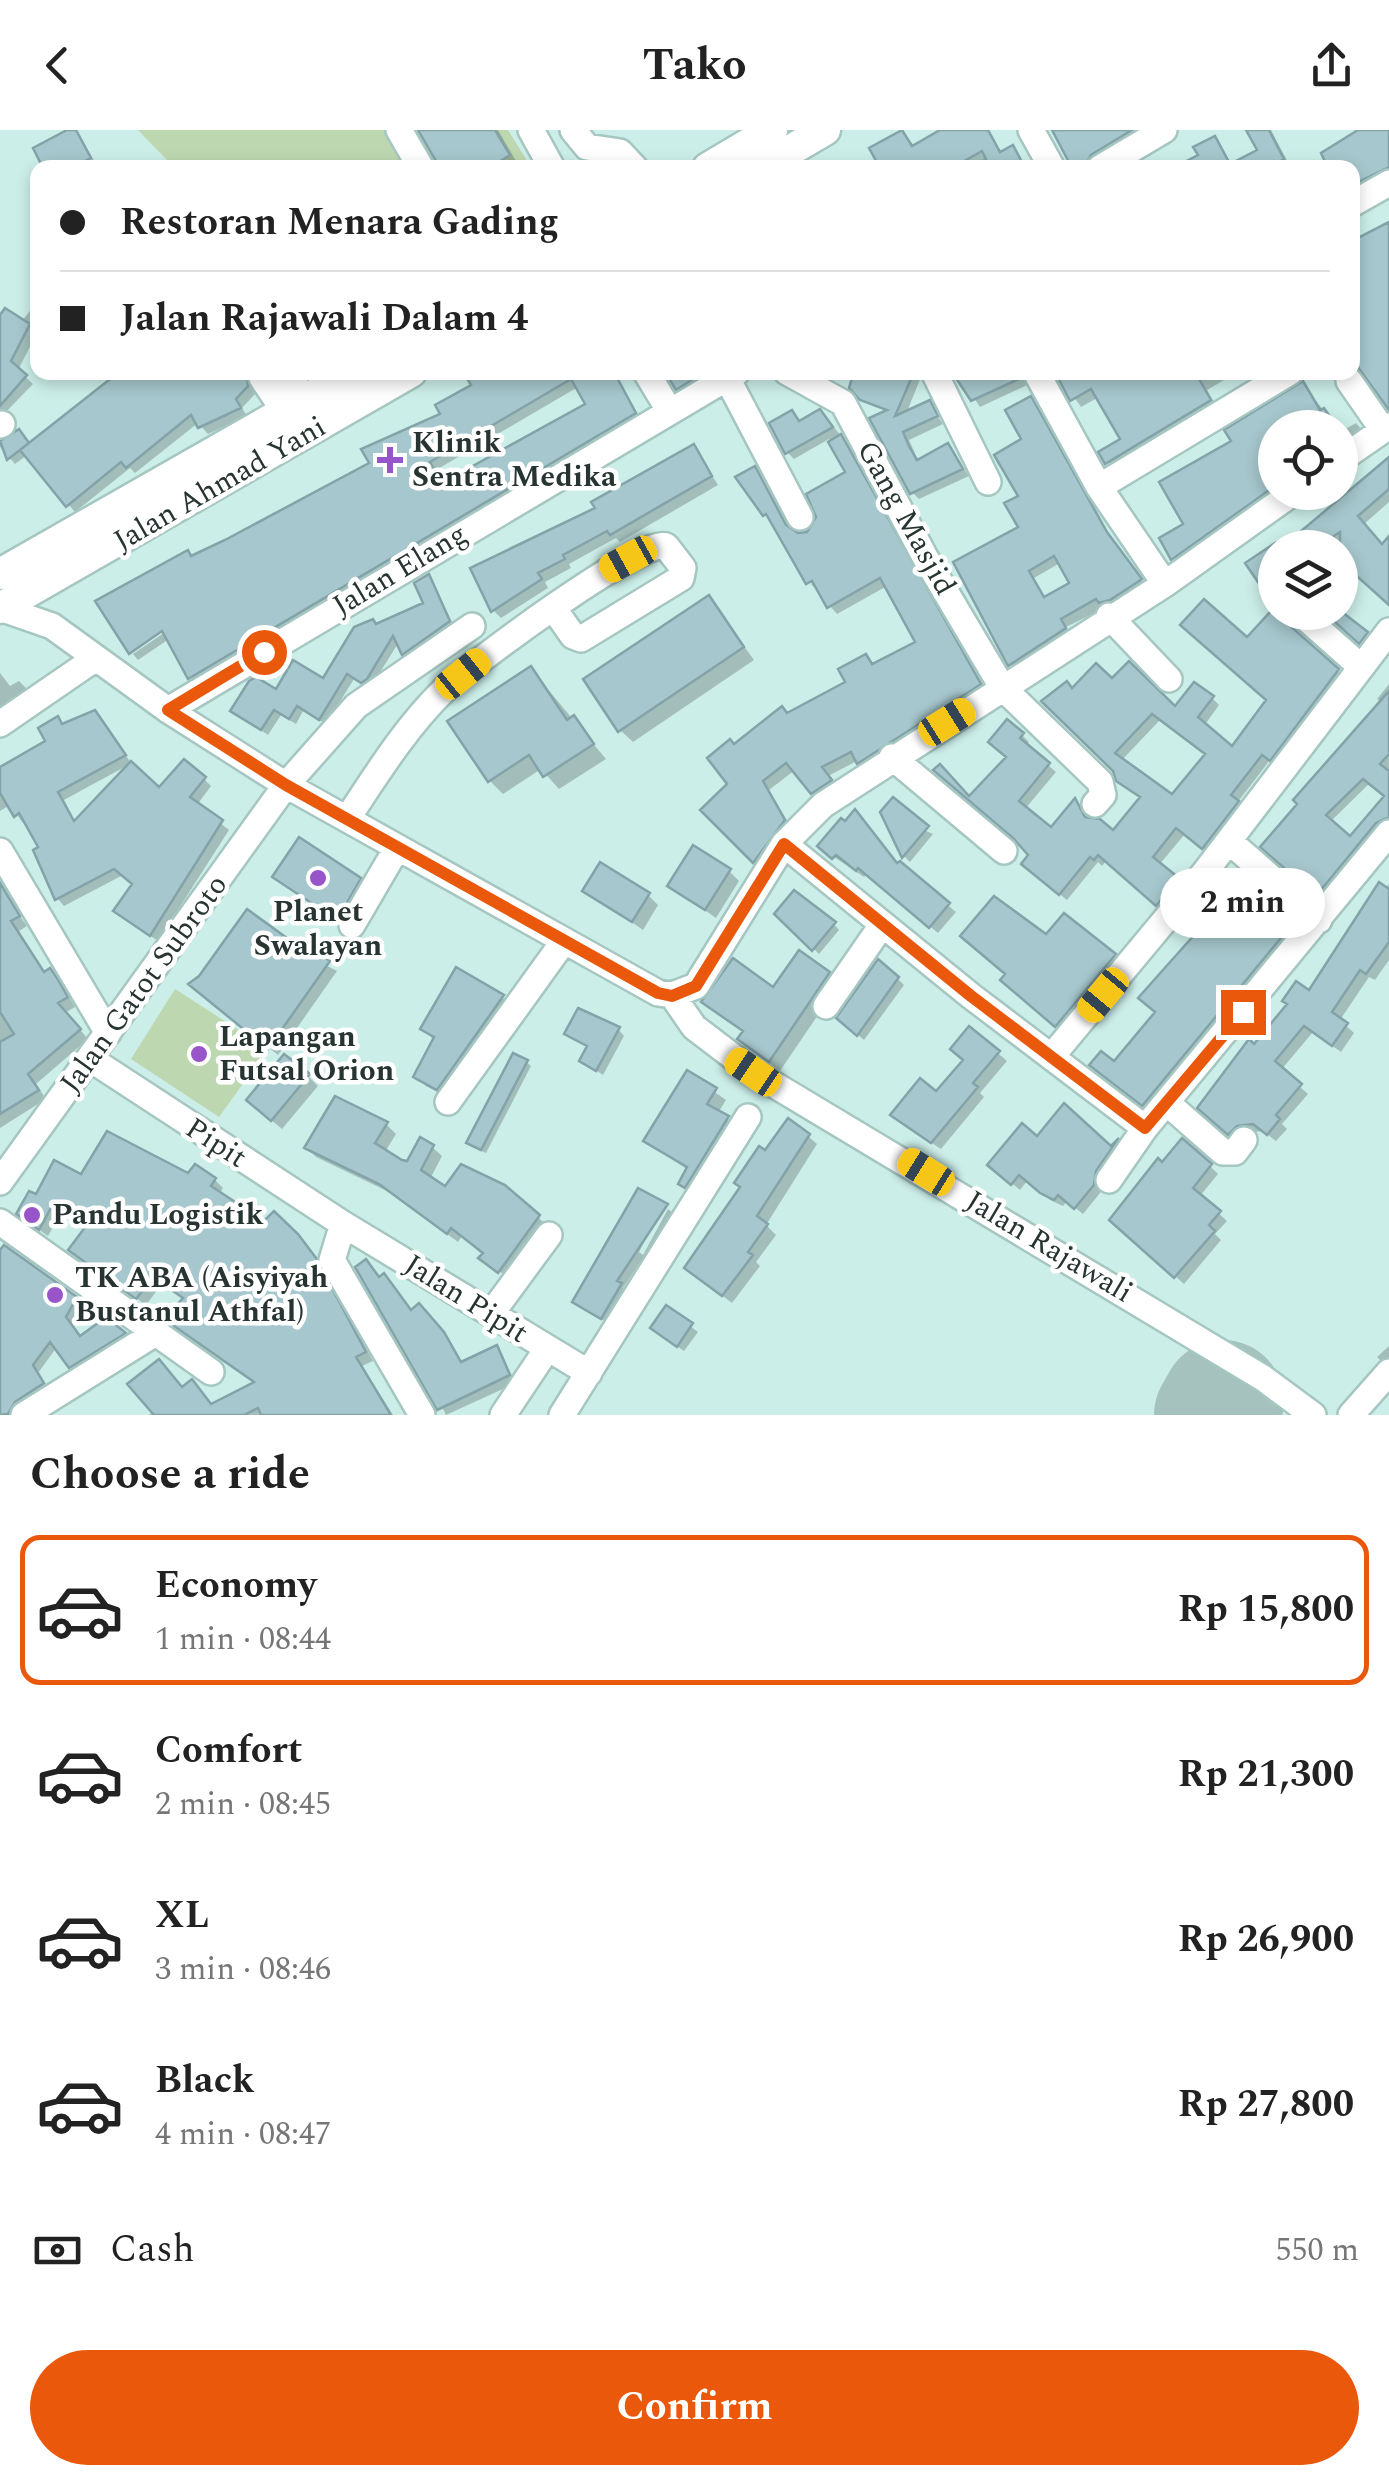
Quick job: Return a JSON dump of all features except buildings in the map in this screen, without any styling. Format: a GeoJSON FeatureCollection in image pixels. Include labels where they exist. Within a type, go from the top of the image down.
{"type":"FeatureCollection","features":[{"type":"Feature","properties":{"kind":"main road"},"geometry":{"type":"LineString","coordinates":[[774,160],[825,130]]}},
{"type":"Feature","properties":{"kind":"main road"},"geometry":{"type":"LineString","coordinates":[[721,160],[767,131]]}},
{"type":"Feature","properties":{"kind":"main road","name":"Jalan Ahmad Yani"},"geometry":{"type":"LineString","coordinates":[[0,576],[336,380]]}},
{"type":"Feature","properties":{"kind":"main road","name":"Jalan Ahmad Yani"},"geometry":{"type":"LineString","coordinates":[[0,608],[397,380]]}},
{"type":"Feature","properties":{"kind":"main road"},"geometry":{"type":"LineString","coordinates":[[0,576],[28,594]]}},
{"type":"Feature","properties":{"kind":"street"},"geometry":{"type":"LineString","coordinates":[[399,130],[416,160]]}},
{"type":"Feature","properties":{"kind":"street"},"geometry":{"type":"LineString","coordinates":[[531,130],[548,160]]}},
{"type":"Feature","properties":{"kind":"street"},"geometry":{"type":"LineString","coordinates":[[574,130],[586,147],[620,152],[628,160]]}},
{"type":"Feature","properties":{"kind":"street"},"geometry":{"type":"LineString","coordinates":[[1031,130],[1048,160]]}},
{"type":"Feature","properties":{"kind":"street"},"geometry":{"type":"LineString","coordinates":[[1113,160],[1164,130]]}},
{"type":"Feature","properties":{"kind":"street"},"geometry":{"type":"LineString","coordinates":[[1360,199],[1389,183]]}},
{"type":"Feature","properties":{"kind":"street"},"geometry":{"type":"LineString","coordinates":[[278,380],[296,406]]}},
{"type":"Feature","properties":{"kind":"street"},"geometry":{"type":"LineString","coordinates":[[651,380],[669,410]]}},
{"type":"Feature","properties":{"kind":"street","name":"Jalan Elang"},"geometry":{"type":"LineString","coordinates":[[168,710],[723,380]]}},
{"type":"Feature","properties":{"kind":"street"},"geometry":{"type":"LineString","coordinates":[[734,380],[800,517]]}},
{"type":"Feature","properties":{"kind":"street","name":"Gang Masjid"},"geometry":{"type":"LineString","coordinates":[[802,380],[838,399],[849,412],[925,557],[1002,688],[1100,782],[1103,796],[1095,804]]}},
{"type":"Feature","properties":{"kind":"street"},"geometry":{"type":"LineString","coordinates":[[938,380],[988,482]]}},
{"type":"Feature","properties":{"kind":"street"},"geometry":{"type":"LineString","coordinates":[[1040,380],[1099,488],[1165,584]]}},
{"type":"Feature","properties":{"kind":"street"},"geometry":{"type":"LineString","coordinates":[[1099,488],[1277,380]]}},
{"type":"Feature","properties":{"kind":"street"},"geometry":{"type":"LineString","coordinates":[[1349,382],[1386,428],[1358,447]]}},
{"type":"Feature","properties":{"kind":"street"},"geometry":{"type":"LineString","coordinates":[[0,608],[52,626],[168,710],[286,785],[658,993],[672,996],[696,986],[784,844],[823,805],[1109,616],[1165,584],[1269,510]]}},
{"type":"Feature","properties":{"kind":"street"},"geometry":{"type":"LineString","coordinates":[[347,819],[389,756],[445,689],[604,572],[654,544],[666,546],[683,568],[683,576],[580,639],[554,609]]}},
{"type":"Feature","properties":{"kind":"street"},"geometry":{"type":"LineString","coordinates":[[604,572],[634,606]]}},
{"type":"Feature","properties":{"kind":"street"},"geometry":{"type":"LineString","coordinates":[[28,594],[52,626]]}},
{"type":"Feature","properties":{"kind":"street"},"geometry":{"type":"LineString","coordinates":[[1109,616],[1169,679]]}},
{"type":"Feature","properties":{"kind":"street","name":"Jalan Gatot Subroto"},"geometry":{"type":"LineString","coordinates":[[0,1180],[92,1060],[286,785],[356,706],[472,626]]}},
{"type":"Feature","properties":{"kind":"street"},"geometry":{"type":"LineString","coordinates":[[1319,630],[1361,668]]}},
{"type":"Feature","properties":{"kind":"street"},"geometry":{"type":"LineString","coordinates":[[1052,1056],[1229,841],[1389,631]]}},
{"type":"Feature","properties":{"kind":"street"},"geometry":{"type":"LineString","coordinates":[[0,724],[96,658]]}},
{"type":"Feature","properties":{"kind":"street"},"geometry":{"type":"LineString","coordinates":[[892,757],[1004,851]]}},
{"type":"Feature","properties":{"kind":"street"},"geometry":{"type":"LineString","coordinates":[[1109,1180],[1145,1128],[1389,833]]}},
{"type":"Feature","properties":{"kind":"street"},"geometry":{"type":"LineString","coordinates":[[1229,841],[1319,920]]}},
{"type":"Feature","properties":{"kind":"street"},"geometry":{"type":"LineString","coordinates":[[784,844],[882,925],[1145,1128]]}},
{"type":"Feature","properties":{"kind":"street"},"geometry":{"type":"LineString","coordinates":[[352,924],[397,848]]}},
{"type":"Feature","properties":{"kind":"street"},"geometry":{"type":"LineString","coordinates":[[0,851],[108,1033]]}},
{"type":"Feature","properties":{"kind":"street"},"geometry":{"type":"LineString","coordinates":[[826,1006],[882,925]]}},
{"type":"Feature","properties":{"kind":"street"},"geometry":{"type":"LineString","coordinates":[[448,1102],[564,941]]}},
{"type":"Feature","properties":{"kind":"street","name":"Jalan Rajawali"},"geometry":{"type":"LineString","coordinates":[[672,996],[712,1044],[1246,1368],[1313,1415]]}},
{"type":"Feature","properties":{"kind":"street","name":"Pipit"},"geometry":{"type":"LineString","coordinates":[[92,1060],[343,1224]]}},
{"type":"Feature","properties":{"kind":"street"},"geometry":{"type":"LineString","coordinates":[[1168,1103],[1224,1152],[1235,1152],[1244,1140]]}},
{"type":"Feature","properties":{"kind":"street"},"geometry":{"type":"LineString","coordinates":[[562,1415],[748,1117]]}},
{"type":"Feature","properties":{"kind":"street"},"geometry":{"type":"LineString","coordinates":[[0,1222],[211,1372]]}},
{"type":"Feature","properties":{"kind":"street"},"geometry":{"type":"LineString","coordinates":[[343,1224],[332,1260],[422,1415]]}},
{"type":"Feature","properties":{"kind":"street","name":"Jalan Pipit"},"geometry":{"type":"LineString","coordinates":[[343,1224],[589,1373]]}},
{"type":"Feature","properties":{"kind":"street"},"geometry":{"type":"LineString","coordinates":[[491,1314],[549,1235]]}},
{"type":"Feature","properties":{"kind":"street"},"geometry":{"type":"LineString","coordinates":[[24,1415],[154,1334]]}},
{"type":"Feature","properties":{"kind":"street"},"geometry":{"type":"LineString","coordinates":[[503,1415],[546,1349]]}},
{"type":"Feature","properties":{"kind":"street"},"geometry":{"type":"LineString","coordinates":[[1350,1415],[1389,1372]]}},
{"type":"Feature","properties":{"kind":"green space"},"geometry":{"type":"Polygon","coordinates":[[[138,130],[508,130],[527,160],[167,160],[138,130]]]}},
{"type":"Feature","properties":{"kind":"green space","name":"Lapangan Futsal Orion"},"geometry":{"type":"Polygon","coordinates":[[[175,989],[268,1049],[219,1117],[131,1059],[175,989]]]}},
{"type":"Feature","properties":{"kind":"runway"},"geometry":{"type":"LineString","coordinates":[[1215,1415],[1223,1401]]}},
{"type":"Feature","properties":{"kind":"place","name":"Klinik Sentra Medika"},"geometry":{"type":"Point","coordinates":[390,460]}},
{"type":"Feature","properties":{"kind":"place","name":"Planet Swalayan"},"geometry":{"type":"Point","coordinates":[318,878]}},
{"type":"Feature","properties":{"kind":"place","name":"Lapangan Futsal Orion"},"geometry":{"type":"Point","coordinates":[199,1054]}},
{"type":"Feature","properties":{"kind":"place","name":"Pandu Logistik"},"geometry":{"type":"Point","coordinates":[32,1215]}},
{"type":"Feature","properties":{"kind":"place","name":"TK ABA (Aisyiyah Bustanul Athfal)"},"geometry":{"type":"Point","coordinates":[55,1295]}},
{"type":"Feature","properties":{"kind":"route"},"geometry":{"type":"LineString","coordinates":[[264,652],[168,710],[286,785],[658,993],[672,996],[696,986],[784,844],[971,996],[1145,1128],[1243,1012]]}}]}
